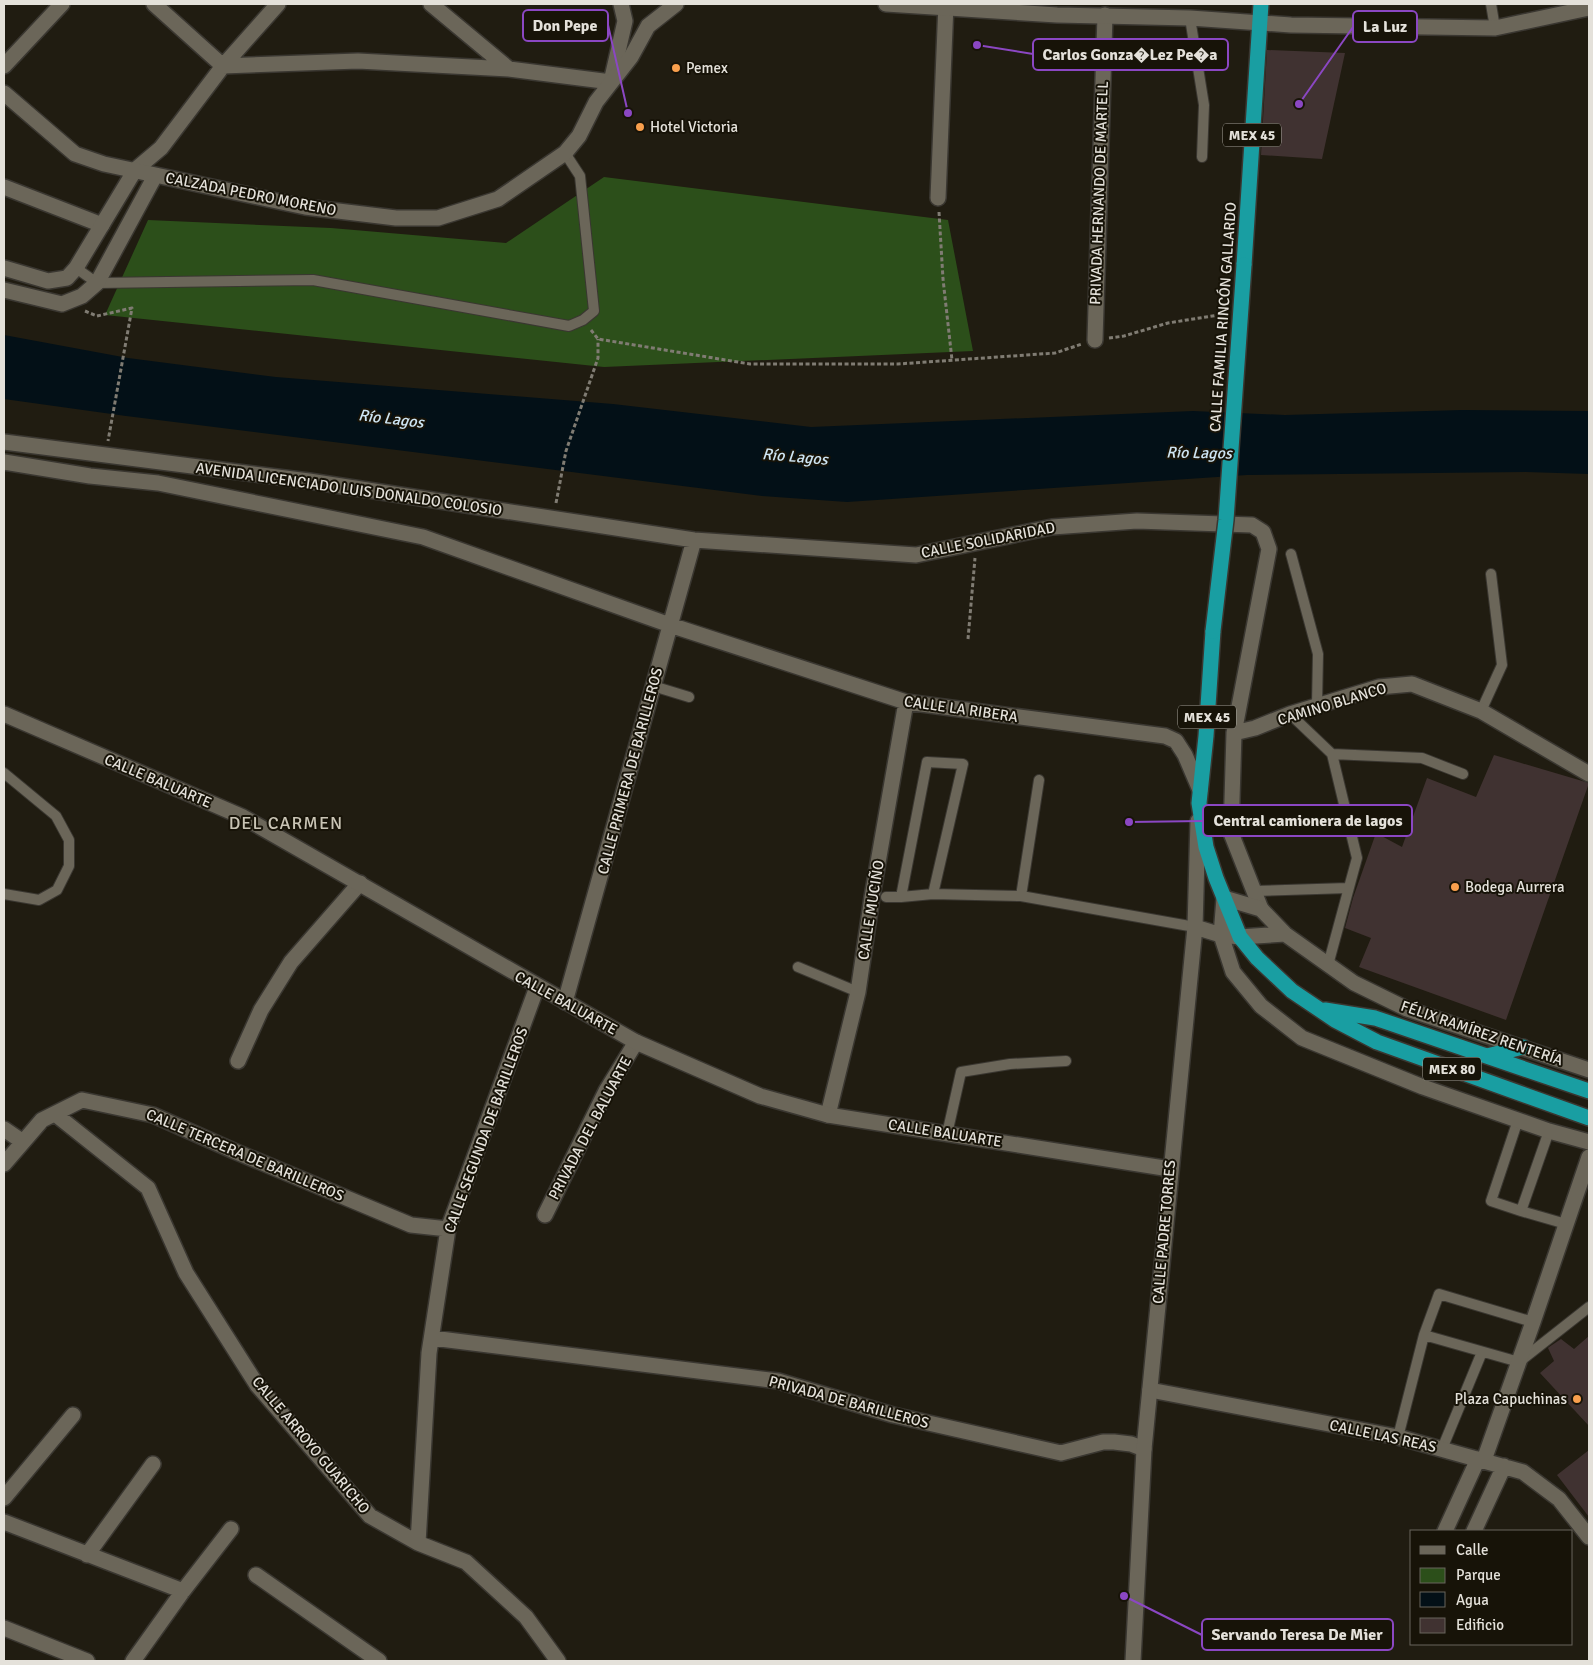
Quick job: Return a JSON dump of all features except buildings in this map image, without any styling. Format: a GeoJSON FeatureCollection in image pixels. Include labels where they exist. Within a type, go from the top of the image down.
{"type":"FeatureCollection","features":[{"type":"Feature","properties":{"kind":"highway","name":"CALLE FAMILIA RINCÓN GALLARDO"},"geometry":{"type":"LineString","coordinates":[[1200,796],[1213,632],[1226,520],[1261,4]]}},
{"type":"Feature","properties":{"kind":"highway","name":"MEX 45"},"geometry":{"type":"LineString","coordinates":[[1200,796],[1206,847],[1224,898]]}},
{"type":"Feature","properties":{"kind":"highway","name":"MEX 80"},"geometry":{"type":"LineString","coordinates":[[1224,898],[1240,936],[1257,958],[1292,991],[1335,1020],[1376,1042],[1589,1118]]}},
{"type":"Feature","properties":{"kind":"highway","name":"MEX 80"},"geometry":{"type":"LineString","coordinates":[[1319,1009],[1375,1018],[1589,1091]]}},
{"type":"Feature","properties":{"kind":"highway"},"geometry":{"type":"LineString","coordinates":[[1487,1056],[1523,1047]]}},
{"type":"Feature","properties":{"kind":"street"},"geometry":{"type":"LineString","coordinates":[[4,66],[62,4]]}},
{"type":"Feature","properties":{"kind":"street"},"geometry":{"type":"LineString","coordinates":[[154,4],[223,66],[358,62],[509,70],[611,82],[625,21],[620,4]]}},
{"type":"Feature","properties":{"kind":"street"},"geometry":{"type":"LineString","coordinates":[[4,268],[48,281],[67,278],[76,268],[135,170],[161,148],[223,66],[278,4]]}},
{"type":"Feature","properties":{"kind":"street"},"geometry":{"type":"LineString","coordinates":[[431,4],[509,70]]}},
{"type":"Feature","properties":{"kind":"street","name":"CALZADA PEDRO MORENO"},"geometry":{"type":"LineString","coordinates":[[4,93],[75,154],[104,164],[305,207],[396,218],[438,218],[498,199],[565,153],[579,136],[596,102],[631,57],[648,26],[676,4]]}},
{"type":"Feature","properties":{"kind":"street"},"geometry":{"type":"LineString","coordinates":[[886,4],[1058,9],[1105,15],[1190,18],[1291,25],[1495,28],[1589,8]]}},
{"type":"Feature","properties":{"kind":"street"},"geometry":{"type":"LineString","coordinates":[[938,198],[946,6]]}},
{"type":"Feature","properties":{"kind":"street","name":"PRIVADA HERNANDO DE MARTELL"},"geometry":{"type":"LineString","coordinates":[[1095,340],[1105,15]]}},
{"type":"Feature","properties":{"kind":"street"},"geometry":{"type":"LineString","coordinates":[[4,290],[62,304],[82,296],[97,283],[156,176],[161,148]]}},
{"type":"Feature","properties":{"kind":"street"},"geometry":{"type":"LineString","coordinates":[[4,187],[102,225]]}},
{"type":"Feature","properties":{"kind":"street","name":"AVENIDA LICENCIADO LUIS DONALDO COLOSIO"},"geometry":{"type":"LineString","coordinates":[[4,442],[300,480],[694,540]]}},
{"type":"Feature","properties":{"kind":"street","name":"AVENIDA LICENCIADO LUIS DONALDO COLOSIO"},"geometry":{"type":"LineString","coordinates":[[4,462],[90,476],[158,483],[424,538],[670,625]]}},
{"type":"Feature","properties":{"kind":"street","name":"CALLE SOLIDARIDAD"},"geometry":{"type":"LineString","coordinates":[[694,540],[916,555],[1052,527],[1137,521],[1252,525],[1263,532],[1269,549],[1234,733]]}},
{"type":"Feature","properties":{"kind":"street","name":"CALLE PRIMERA DE BARILLEROS"},"geometry":{"type":"LineString","coordinates":[[565,1002],[694,540]]}},
{"type":"Feature","properties":{"kind":"street","name":"CALLE LA RIBERA"},"geometry":{"type":"LineString","coordinates":[[670,625],[906,702],[1165,736],[1176,741],[1185,755],[1200,796]]}},
{"type":"Feature","properties":{"kind":"street","name":"CAMINO BLANCO"},"geometry":{"type":"LineString","coordinates":[[1234,733],[1255,728],[1290,714],[1379,687],[1412,684],[1481,711],[1589,774]]}},
{"type":"Feature","properties":{"kind":"street","name":"CALLE MUCIÑO"},"geometry":{"type":"LineString","coordinates":[[828,1115],[858,992],[872,898],[906,702]]}},
{"type":"Feature","properties":{"kind":"street","name":"CALLE BALUARTE"},"geometry":{"type":"LineString","coordinates":[[4,714],[243,817],[636,1042],[760,1096],[828,1115],[1170,1169]]}},
{"type":"Feature","properties":{"kind":"street"},"geometry":{"type":"LineString","coordinates":[[1234,733],[1231,833],[1261,909]]}},
{"type":"Feature","properties":{"kind":"street","name":"CALLE PADRE TORRES"},"geometry":{"type":"LineString","coordinates":[[1133,1661],[1144,1449],[1195,927],[1200,796]]}},
{"type":"Feature","properties":{"kind":"street"},"geometry":{"type":"LineString","coordinates":[[238,1060],[261,1010],[291,962],[360,883]]}},
{"type":"Feature","properties":{"kind":"street","name":"FÉLIX RAMÍREZ RENTERÍA"},"geometry":{"type":"LineString","coordinates":[[1224,898],[1261,909],[1285,934],[1354,983],[1407,1010],[1589,1070]]}},
{"type":"Feature","properties":{"kind":"street","name":"MEX 45"},"geometry":{"type":"LineString","coordinates":[[1224,898],[1221,935],[1234,972],[1261,1006],[1302,1038],[1422,1087],[1549,1131],[1589,1142]]}},
{"type":"Feature","properties":{"kind":"street"},"geometry":{"type":"LineString","coordinates":[[1195,927],[1221,935],[1285,934]]}},
{"type":"Feature","properties":{"kind":"street","name":"CALLE SEGUNDA DE BARILLEROS"},"geometry":{"type":"LineString","coordinates":[[418,1543],[430,1353],[448,1229],[537,987]]}},
{"type":"Feature","properties":{"kind":"street","name":"PRIVADA DEL BALUARTE"},"geometry":{"type":"LineString","coordinates":[[545,1215],[606,1091],[636,1042]]}},
{"type":"Feature","properties":{"kind":"street","name":"CALLE TERCERA DE BARILLEROS"},"geometry":{"type":"LineString","coordinates":[[48,1117],[82,1100],[153,1114],[234,1151],[411,1225],[448,1229]]}},
{"type":"Feature","properties":{"kind":"street"},"geometry":{"type":"LineString","coordinates":[[4,1164],[48,1117]]}},
{"type":"Feature","properties":{"kind":"street","name":"CALLE ARROYO GUARICHO"},"geometry":{"type":"LineString","coordinates":[[48,1117],[148,1188],[186,1273],[258,1385],[370,1516],[418,1543],[466,1562],[526,1617],[558,1661]]}},
{"type":"Feature","properties":{"kind":"street"},"geometry":{"type":"LineString","coordinates":[[4,1128],[23,1142]]}},
{"type":"Feature","properties":{"kind":"street"},"geometry":{"type":"LineString","coordinates":[[1446,1530],[1481,1460],[1519,1362],[1566,1224],[1586,1174],[1589,1157]]}},
{"type":"Feature","properties":{"kind":"street","name":"PRIVADA DE BARILLEROS"},"geometry":{"type":"LineString","coordinates":[[432,1338],[778,1381],[893,1415],[1061,1453],[1103,1442],[1132,1444],[1144,1449]]}},
{"type":"Feature","properties":{"kind":"street","name":"CALLE LAS REAS"},"geometry":{"type":"LineString","coordinates":[[1150,1390],[1398,1437],[1523,1472],[1559,1500],[1589,1537]]}},
{"type":"Feature","properties":{"kind":"street"},"geometry":{"type":"LineString","coordinates":[[4,1498],[73,1415]]}},
{"type":"Feature","properties":{"kind":"street"},"geometry":{"type":"LineString","coordinates":[[87,1555],[153,1464]]}},
{"type":"Feature","properties":{"kind":"street"},"geometry":{"type":"LineString","coordinates":[[1474,1530],[1504,1466]]}},
{"type":"Feature","properties":{"kind":"street"},"geometry":{"type":"LineString","coordinates":[[4,1522],[183,1591]]}},
{"type":"Feature","properties":{"kind":"street"},"geometry":{"type":"LineString","coordinates":[[133,1661],[183,1591],[231,1529]]}},
{"type":"Feature","properties":{"kind":"street"},"geometry":{"type":"LineString","coordinates":[[256,1575],[379,1661]]}},
{"type":"Feature","properties":{"kind":"street"},"geometry":{"type":"LineString","coordinates":[[4,1628],[87,1661]]}},
{"type":"Feature","properties":{"kind":"lane"},"geometry":{"type":"LineString","coordinates":[[1490,4],[1495,28]]}},
{"type":"Feature","properties":{"kind":"lane"},"geometry":{"type":"LineString","coordinates":[[1190,18],[1204,105],[1202,157]]}},
{"type":"Feature","properties":{"kind":"lane"},"geometry":{"type":"LineString","coordinates":[[76,268],[97,283],[313,280],[569,326],[583,320],[594,311],[580,176],[565,153]]}},
{"type":"Feature","properties":{"kind":"lane"},"geometry":{"type":"LineString","coordinates":[[1291,554],[1318,654],[1317,706]]}},
{"type":"Feature","properties":{"kind":"lane"},"geometry":{"type":"LineString","coordinates":[[1481,711],[1502,666],[1491,574]]}},
{"type":"Feature","properties":{"kind":"lane"},"geometry":{"type":"LineString","coordinates":[[653,686],[689,697]]}},
{"type":"Feature","properties":{"kind":"lane"},"geometry":{"type":"LineString","coordinates":[[1290,714],[1332,754],[1357,858],[1328,964]]}},
{"type":"Feature","properties":{"kind":"lane"},"geometry":{"type":"LineString","coordinates":[[1332,754],[1422,758],[1463,774]]}},
{"type":"Feature","properties":{"kind":"lane"},"geometry":{"type":"LineString","coordinates":[[901,897],[927,762],[964,764],[933,894]]}},
{"type":"Feature","properties":{"kind":"lane"},"geometry":{"type":"LineString","coordinates":[[4,774],[56,816],[69,840],[68,866],[57,890],[40,900],[4,894]]}},
{"type":"Feature","properties":{"kind":"lane"},"geometry":{"type":"LineString","coordinates":[[1020,896],[1038,780]]}},
{"type":"Feature","properties":{"kind":"lane"},"geometry":{"type":"LineString","coordinates":[[1254,890],[1348,888]]}},
{"type":"Feature","properties":{"kind":"lane"},"geometry":{"type":"LineString","coordinates":[[886,896],[901,897],[933,894],[1020,896],[1195,927]]}},
{"type":"Feature","properties":{"kind":"lane"},"geometry":{"type":"LineString","coordinates":[[798,967],[858,992]]}},
{"type":"Feature","properties":{"kind":"lane"},"geometry":{"type":"LineString","coordinates":[[947,1134],[960,1072],[1010,1064],[1066,1061]]}},
{"type":"Feature","properties":{"kind":"lane"},"geometry":{"type":"LineString","coordinates":[[1518,1120],[1491,1201],[1566,1224]]}},
{"type":"Feature","properties":{"kind":"lane"},"geometry":{"type":"LineString","coordinates":[[1521,1211],[1549,1131]]}},
{"type":"Feature","properties":{"kind":"lane"},"geometry":{"type":"LineString","coordinates":[[1398,1437],[1424,1334],[1438,1294],[1533,1322]]}},
{"type":"Feature","properties":{"kind":"lane"},"geometry":{"type":"LineString","coordinates":[[1424,1334],[1519,1362],[1589,1307]]}},
{"type":"Feature","properties":{"kind":"lane"},"geometry":{"type":"LineString","coordinates":[[1442,1449],[1482,1352]]}},
{"type":"Feature","properties":{"kind":"path"},"geometry":{"type":"LineString","coordinates":[[938,198],[943,279],[952,360]]}},
{"type":"Feature","properties":{"kind":"path"},"geometry":{"type":"LineString","coordinates":[[74,299],[86,312],[97,316],[132,308],[108,446]]}},
{"type":"Feature","properties":{"kind":"path"},"geometry":{"type":"LineString","coordinates":[[598,339],[750,364],[898,364],[1055,353],[1095,340],[1124,336],[1168,323],[1241,311]]}},
{"type":"Feature","properties":{"kind":"path"},"geometry":{"type":"LineString","coordinates":[[553,518],[566,450],[598,358],[598,339],[583,320]]}},
{"type":"Feature","properties":{"kind":"path"},"geometry":{"type":"LineString","coordinates":[[968,638],[976,542]]}},
{"type":"Feature","properties":{"kind":"green space"},"geometry":{"type":"Polygon","coordinates":[[[604,177],[948,220],[973,351],[604,367],[105,315],[148,220],[331,228],[506,243],[604,177]]]}},
{"type":"Feature","properties":{"kind":"water","name":"Río Lagos"},"geometry":{"type":"Polygon","coordinates":[[[4,335],[128,358],[276,377],[613,404],[811,427],[1193,411],[1285,415],[1462,410],[1589,411],[1589,474],[1526,472],[1247,475],[847,502],[762,496],[4,399],[4,335]]]}},
{"type":"Feature","properties":{"kind":"place","name":"Carlos Gonza�Lez Pe�a"},"geometry":{"type":"Point","coordinates":[977,45]}},
{"type":"Feature","properties":{"kind":"place","name":"Pemex"},"geometry":{"type":"Point","coordinates":[676,68]}},
{"type":"Feature","properties":{"kind":"place","name":"La Luz"},"geometry":{"type":"Point","coordinates":[1299,104]}},
{"type":"Feature","properties":{"kind":"place","name":"Don Pepe"},"geometry":{"type":"Point","coordinates":[628,113]}},
{"type":"Feature","properties":{"kind":"place","name":"Hotel Victoria"},"geometry":{"type":"Point","coordinates":[640,127]}},
{"type":"Feature","properties":{"kind":"place","name":"Central camionera de lagos"},"geometry":{"type":"Point","coordinates":[1129,822]}},
{"type":"Feature","properties":{"kind":"place","name":"Bodega Aurrera"},"geometry":{"type":"Point","coordinates":[1455,887]}},
{"type":"Feature","properties":{"kind":"place","name":"Plaza Capuchinas"},"geometry":{"type":"Point","coordinates":[1577,1399]}},
{"type":"Feature","properties":{"kind":"place","name":"Servando Teresa De Mier"},"geometry":{"type":"Point","coordinates":[1124,1596]}},
{"type":"Feature","properties":{"kind":"district","name":"DEL CARMEN"},"geometry":{"type":"Point","coordinates":[286,823]}}]}
